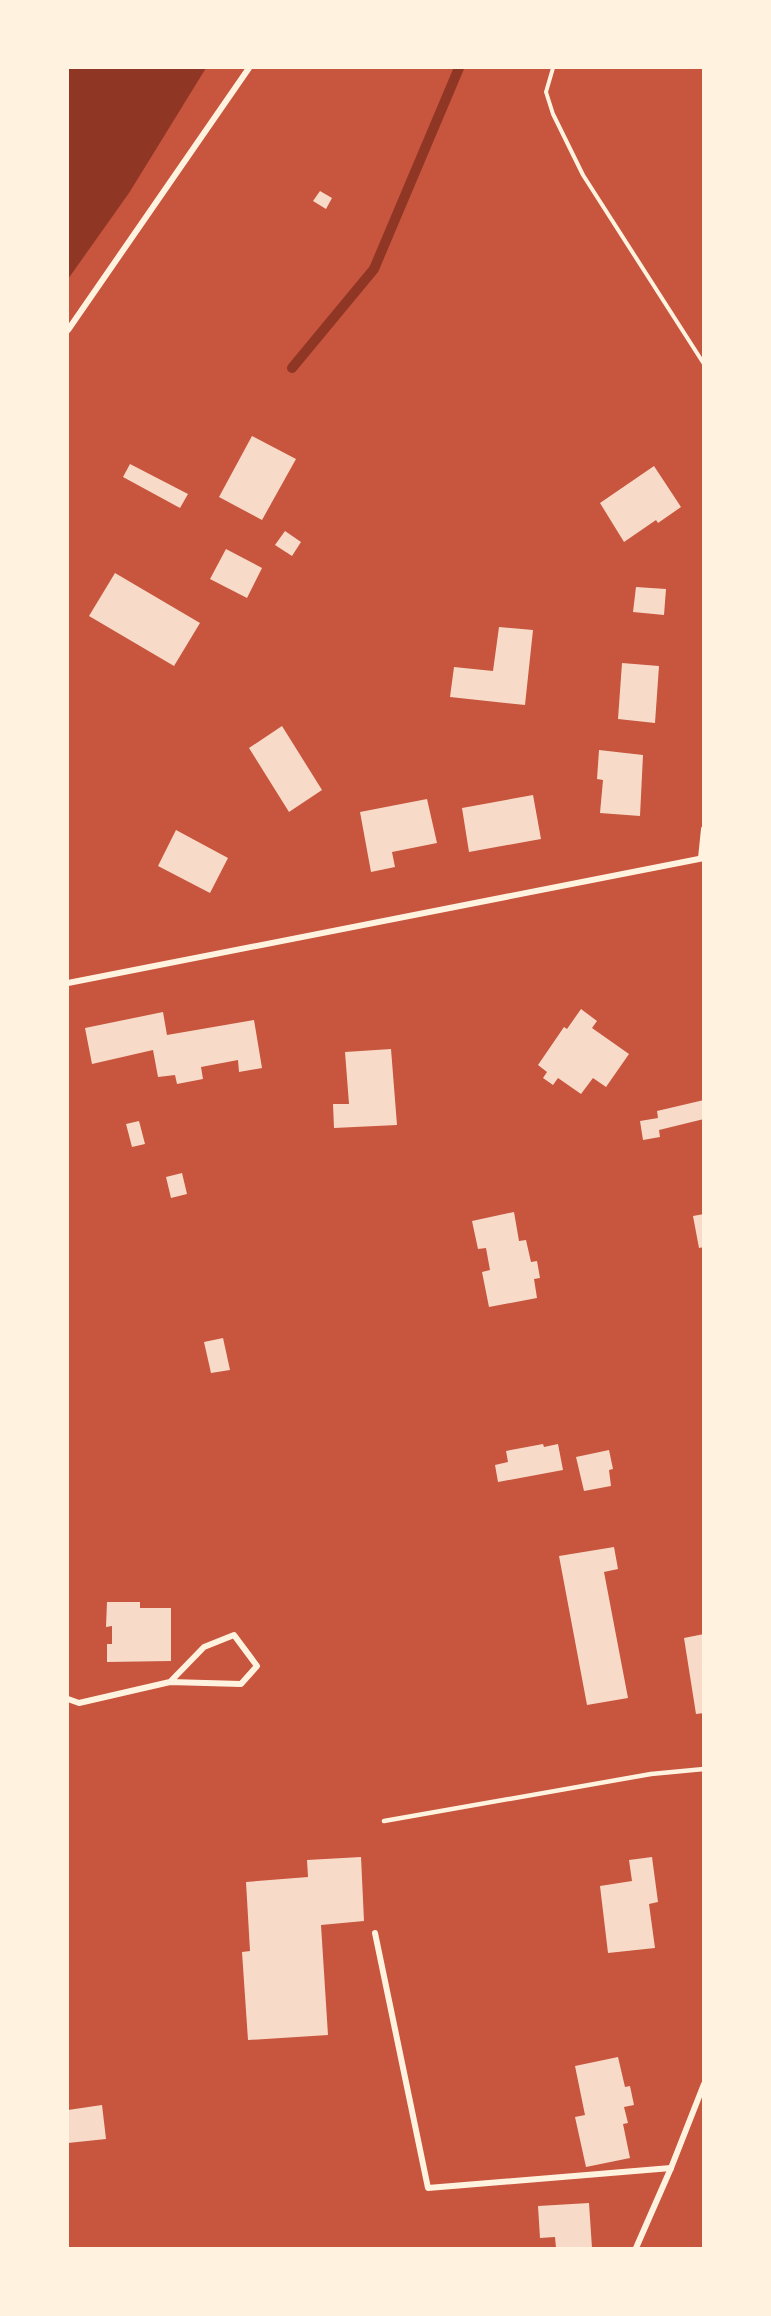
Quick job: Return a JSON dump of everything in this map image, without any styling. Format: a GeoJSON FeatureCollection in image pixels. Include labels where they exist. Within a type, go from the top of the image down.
{"type":"FeatureCollection","features":[{"type":"Feature","properties":{"kind":"street"},"geometry":{"type":"LineString","coordinates":[[68,330],[249,68]]}},
{"type":"Feature","properties":{"kind":"street"},"geometry":{"type":"LineString","coordinates":[[68,983],[702,858],[704,829]]}},
{"type":"Feature","properties":{"kind":"street"},"geometry":{"type":"LineString","coordinates":[[68,1699],[79,1702],[170,1682],[241,1684],[257,1666],[234,1635],[204,1647],[170,1682]]}},
{"type":"Feature","properties":{"kind":"street"},"geometry":{"type":"LineString","coordinates":[[375,1933],[428,2188],[671,2168]]}},
{"type":"Feature","properties":{"kind":"street"},"geometry":{"type":"LineString","coordinates":[[636,2248],[704,2084]]}},
{"type":"Feature","properties":{"kind":"lane"},"geometry":{"type":"LineString","coordinates":[[384,1821],[651,1774],[704,1769]]}},
{"type":"Feature","properties":{"kind":"path"},"geometry":{"type":"LineString","coordinates":[[553,68],[546,92],[553,114],[583,175],[704,364]]}},
{"type":"Feature","properties":{"kind":"shaded area"},"geometry":{"type":"Polygon","coordinates":[[[68,68],[206,68],[129,193],[68,279],[68,68]]]}},
{"type":"Feature","properties":{"kind":"building"},"geometry":{"type":"Polygon","coordinates":[[[320,191],[332,198],[326,209],[313,201],[320,191]]]}},
{"type":"Feature","properties":{"kind":"building"},"geometry":{"type":"Polygon","coordinates":[[[252,436],[296,459],[262,520],[219,497],[252,436]]]}},
{"type":"Feature","properties":{"kind":"building"},"geometry":{"type":"Polygon","coordinates":[[[130,464],[188,494],[180,508],[123,477],[130,464]]]}},
{"type":"Feature","properties":{"kind":"building"},"geometry":{"type":"Polygon","coordinates":[[[654,466],[681,507],[658,523],[656,520],[624,542],[600,503],[654,466]]]}},
{"type":"Feature","properties":{"kind":"building"},"geometry":{"type":"Polygon","coordinates":[[[285,531],[301,542],[292,556],[275,545],[285,531]]]}},
{"type":"Feature","properties":{"kind":"building"},"geometry":{"type":"Polygon","coordinates":[[[226,549],[262,568],[247,598],[210,579],[226,549]]]}},
{"type":"Feature","properties":{"kind":"building"},"geometry":{"type":"Polygon","coordinates":[[[115,573],[200,623],[174,666],[89,616],[115,573]]]}},
{"type":"Feature","properties":{"kind":"building"},"geometry":{"type":"Polygon","coordinates":[[[636,587],[666,589],[664,615],[633,612],[636,587]]]}},
{"type":"Feature","properties":{"kind":"building"},"geometry":{"type":"Polygon","coordinates":[[[499,627],[533,630],[525,705],[450,697],[454,667],[493,671],[499,627]]]}},
{"type":"Feature","properties":{"kind":"building"},"geometry":{"type":"Polygon","coordinates":[[[622,663],[659,666],[655,723],[618,719],[622,663]]]}},
{"type":"Feature","properties":{"kind":"building"},"geometry":{"type":"Polygon","coordinates":[[[282,726],[322,790],[289,812],[249,748],[282,726]]]}},
{"type":"Feature","properties":{"kind":"building"},"geometry":{"type":"Polygon","coordinates":[[[599,750],[643,755],[640,816],[600,813],[603,780],[597,779],[599,750]]]}},
{"type":"Feature","properties":{"kind":"building"},"geometry":{"type":"Polygon","coordinates":[[[533,795],[541,839],[469,852],[462,808],[533,795]]]}},
{"type":"Feature","properties":{"kind":"building"},"geometry":{"type":"Polygon","coordinates":[[[427,799],[437,843],[392,852],[395,867],[371,872],[360,812],[427,799]]]}},
{"type":"Feature","properties":{"kind":"building"},"geometry":{"type":"Polygon","coordinates":[[[176,830],[228,858],[210,893],[158,866],[176,830]]]}},
{"type":"Feature","properties":{"kind":"building"},"geometry":{"type":"Polygon","coordinates":[[[581,1009],[597,1021],[592,1028],[629,1054],[606,1087],[593,1078],[581,1094],[558,1078],[553,1085],[543,1078],[547,1072],[538,1065],[564,1027],[567,1029],[581,1009]]]}},
{"type":"Feature","properties":{"kind":"building"},"geometry":{"type":"Polygon","coordinates":[[[163,1012],[167,1035],[254,1020],[262,1068],[239,1072],[238,1060],[201,1067],[203,1079],[177,1084],[175,1075],[158,1077],[153,1050],[92,1064],[85,1028],[163,1012]]]}},
{"type":"Feature","properties":{"kind":"building"},"geometry":{"type":"Polygon","coordinates":[[[391,1049],[397,1125],[334,1128],[333,1104],[349,1104],[345,1052],[391,1049]]]}},
{"type":"Feature","properties":{"kind":"building"},"geometry":{"type":"Polygon","coordinates":[[[704,1100],[704,1119],[659,1130],[660,1137],[643,1140],[640,1121],[658,1118],[657,1111],[704,1100]]]}},
{"type":"Feature","properties":{"kind":"building"},"geometry":{"type":"Polygon","coordinates":[[[139,1121],[145,1144],[132,1147],[126,1124],[139,1121]]]}},
{"type":"Feature","properties":{"kind":"building"},"geometry":{"type":"Polygon","coordinates":[[[182,1173],[187,1194],[171,1198],[166,1177],[182,1173]]]}},
{"type":"Feature","properties":{"kind":"building"},"geometry":{"type":"Polygon","coordinates":[[[514,1212],[519,1241],[526,1240],[531,1262],[537,1261],[540,1278],[534,1279],[537,1298],[489,1307],[482,1272],[490,1270],[486,1248],[478,1249],[472,1221],[514,1212]]]}},
{"type":"Feature","properties":{"kind":"building"},"geometry":{"type":"Polygon","coordinates":[[[704,1214],[704,1247],[699,1248],[693,1216],[704,1214]]]}},
{"type":"Feature","properties":{"kind":"building"},"geometry":{"type":"Polygon","coordinates":[[[223,1338],[230,1370],[211,1373],[204,1342],[223,1338]]]}},
{"type":"Feature","properties":{"kind":"building"},"geometry":{"type":"Polygon","coordinates":[[[543,1444],[544,1447],[558,1444],[563,1470],[498,1482],[495,1465],[508,1462],[506,1451],[543,1444]]]}},
{"type":"Feature","properties":{"kind":"building"},"geometry":{"type":"Polygon","coordinates":[[[609,1450],[613,1469],[609,1470],[611,1486],[584,1491],[576,1457],[609,1450]]]}},
{"type":"Feature","properties":{"kind":"building"},"geometry":{"type":"Polygon","coordinates":[[[614,1547],[618,1569],[604,1572],[628,1698],[587,1705],[559,1556],[614,1547]]]}},
{"type":"Feature","properties":{"kind":"building"},"geometry":{"type":"Polygon","coordinates":[[[107,1602],[140,1602],[140,1608],[171,1608],[171,1661],[107,1662],[107,1644],[112,1644],[112,1626],[106,1627],[107,1602]]]}},
{"type":"Feature","properties":{"kind":"building"},"geometry":{"type":"Polygon","coordinates":[[[704,1634],[704,1713],[696,1714],[684,1638],[704,1634]]]}},
{"type":"Feature","properties":{"kind":"building"},"geometry":{"type":"Polygon","coordinates":[[[361,1857],[364,1921],[321,1925],[328,2035],[248,2040],[242,1952],[250,1951],[246,1882],[308,1877],[307,1860],[361,1857]]]}},
{"type":"Feature","properties":{"kind":"building"},"geometry":{"type":"Polygon","coordinates":[[[652,1857],[658,1902],[649,1904],[655,1948],[608,1953],[600,1886],[632,1881],[629,1860],[652,1857]]]}},
{"type":"Feature","properties":{"kind":"building"},"geometry":{"type":"Polygon","coordinates":[[[618,2057],[625,2087],[630,2086],[634,2105],[624,2107],[628,2123],[623,2124],[630,2158],[586,2167],[575,2117],[585,2115],[575,2066],[618,2057]]]}},
{"type":"Feature","properties":{"kind":"building"},"geometry":{"type":"Polygon","coordinates":[[[102,2105],[106,2139],[68,2143],[68,2110],[102,2105]]]}},
{"type":"Feature","properties":{"kind":"building"},"geometry":{"type":"Polygon","coordinates":[[[589,2203],[592,2248],[556,2248],[555,2237],[540,2238],[538,2206],[589,2203]]]}},
{"type":"Feature","properties":{"kind":"waterway"},"geometry":{"type":"LineString","coordinates":[[292,368],[374,269],[459,68]]}}]}
